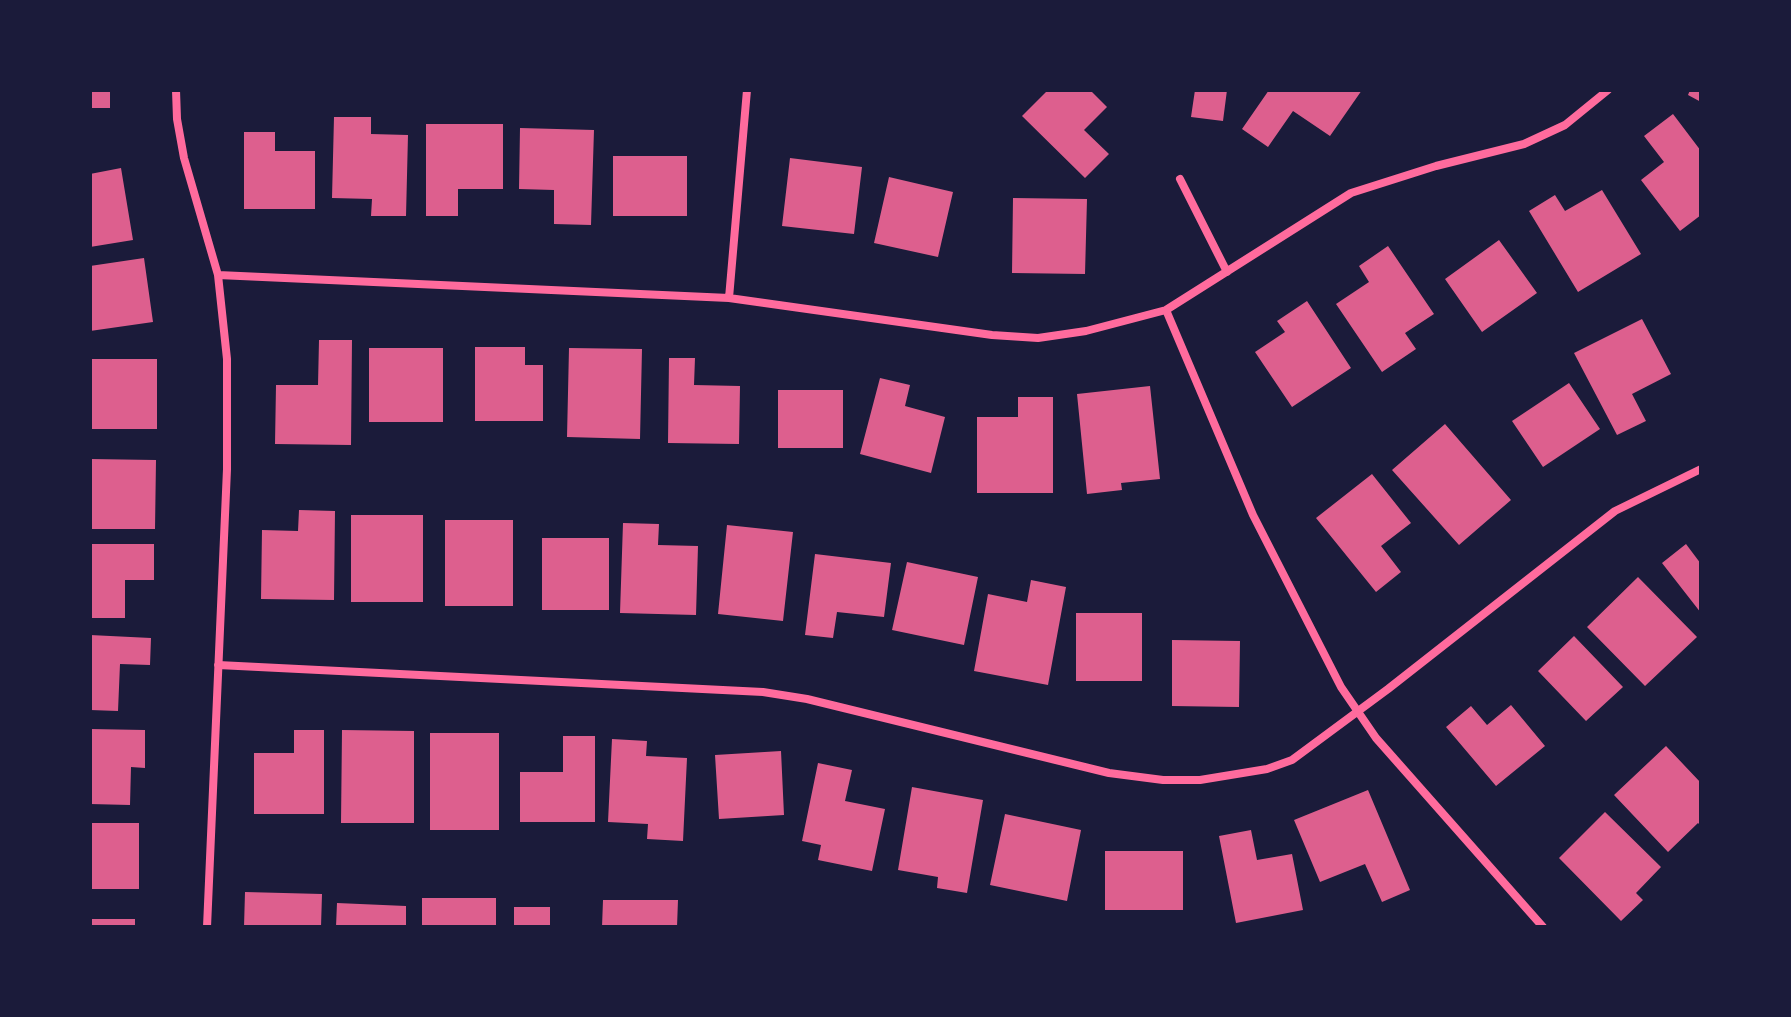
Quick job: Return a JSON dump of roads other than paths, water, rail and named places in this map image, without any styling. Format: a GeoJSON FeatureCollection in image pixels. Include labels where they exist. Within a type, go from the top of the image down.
{"type":"FeatureCollection","features":[{"type":"Feature","properties":{"kind":"street"},"geometry":{"type":"LineString","coordinates":[[176,90],[184,158],[218,275],[227,359],[227,469],[207,927]]}},
{"type":"Feature","properties":{"kind":"street"},"geometry":{"type":"LineString","coordinates":[[729,298],[747,90]]}},
{"type":"Feature","properties":{"kind":"street"},"geometry":{"type":"LineString","coordinates":[[218,275],[729,298],[992,335],[1038,338],[1086,331],[1166,310],[1351,193],[1436,166],[1524,144],[1565,125],[1608,90]]}},
{"type":"Feature","properties":{"kind":"street"},"geometry":{"type":"LineString","coordinates":[[1180,179],[1227,272]]}},
{"type":"Feature","properties":{"kind":"street"},"geometry":{"type":"LineString","coordinates":[[1166,310],[1253,515],[1341,687],[1376,738],[1543,927]]}},
{"type":"Feature","properties":{"kind":"street"},"geometry":{"type":"LineString","coordinates":[[218,665],[763,692],[807,699],[1109,773],[1163,780],[1200,780],[1267,769],[1292,760],[1615,511],[1701,469]]}}]}
